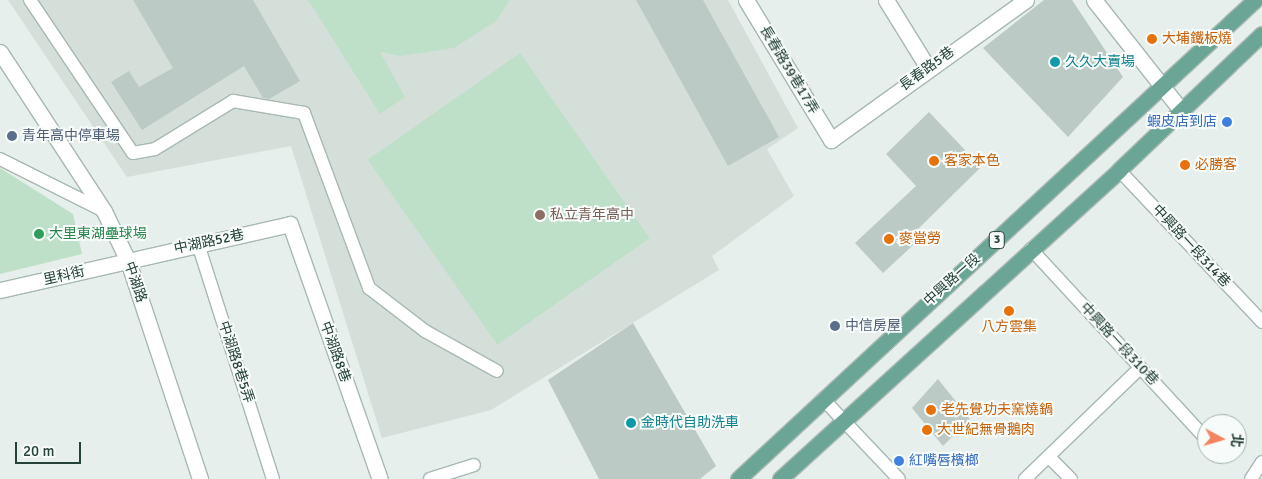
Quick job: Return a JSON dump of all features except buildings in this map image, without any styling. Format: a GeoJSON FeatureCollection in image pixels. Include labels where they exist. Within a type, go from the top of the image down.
{"type":"FeatureCollection","features":[{"type":"Feature","properties":{"kind":"main road","name":"中興路一段"},"geometry":{"type":"LineString","coordinates":[[738,479],[1255,0]]}},
{"type":"Feature","properties":{"kind":"main road","name":"3"},"geometry":{"type":"LineString","coordinates":[[780,479],[1119,170],[1262,34]]}},
{"type":"Feature","properties":{"kind":"street","name":"長春路39巷17弄"},"geometry":{"type":"LineString","coordinates":[[746,0],[831,140]]}},
{"type":"Feature","properties":{"kind":"street"},"geometry":{"type":"LineString","coordinates":[[886,0],[928,68]]}},
{"type":"Feature","properties":{"kind":"street","name":"長春路5巷"},"geometry":{"type":"LineString","coordinates":[[831,140],[928,68],[1026,0]]}},
{"type":"Feature","properties":{"kind":"street"},"geometry":{"type":"LineString","coordinates":[[1094,0],[1181,110]]}},
{"type":"Feature","properties":{"kind":"street","name":"中湖路"},"geometry":{"type":"LineString","coordinates":[[0,52],[104,211],[128,261],[200,479]]}},
{"type":"Feature","properties":{"kind":"street","name":"中湖路52巷"},"geometry":{"type":"LineString","coordinates":[[128,261],[290,224]]}},
{"type":"Feature","properties":{"kind":"street","name":"中湖路8巷"},"geometry":{"type":"LineString","coordinates":[[290,224],[380,479]]}},
{"type":"Feature","properties":{"kind":"street","name":"里科街"},"geometry":{"type":"LineString","coordinates":[[0,290],[128,261]]}},
{"type":"Feature","properties":{"kind":"lane"},"geometry":{"type":"LineString","coordinates":[[30,0],[133,153],[155,149],[233,101],[304,113],[369,288],[425,331],[497,371]]}},
{"type":"Feature","properties":{"kind":"lane"},"geometry":{"type":"LineString","coordinates":[[0,159],[104,211]]}},
{"type":"Feature","properties":{"kind":"lane","name":"中興路一段314巷"},"geometry":{"type":"LineString","coordinates":[[1119,170],[1262,322]]}},
{"type":"Feature","properties":{"kind":"lane","name":"中湖路8巷5弄"},"geometry":{"type":"LineString","coordinates":[[198,244],[273,479]]}},
{"type":"Feature","properties":{"kind":"lane","name":"中興路一段310巷"},"geometry":{"type":"LineString","coordinates":[[1031,249],[1197,429]]}},
{"type":"Feature","properties":{"kind":"lane"},"geometry":{"type":"LineString","coordinates":[[1025,479],[1140,368]]}},
{"type":"Feature","properties":{"kind":"lane"},"geometry":{"type":"LineString","coordinates":[[823,399],[898,479]]}},
{"type":"Feature","properties":{"kind":"lane"},"geometry":{"type":"LineString","coordinates":[[1049,457],[1071,479]]}},
{"type":"Feature","properties":{"kind":"lane"},"geometry":{"type":"LineString","coordinates":[[1251,479],[1262,462]]}},
{"type":"Feature","properties":{"kind":"lane"},"geometry":{"type":"LineString","coordinates":[[430,479],[474,465]]}},
{"type":"Feature","properties":{"kind":"shaded area","name":"私立青年高中"},"geometry":{"type":"Polygon","coordinates":[[[8,0],[728,0],[798,128],[767,149],[794,196],[712,256],[719,270],[491,410],[382,438],[291,146],[127,177],[8,0]]]}},
{"type":"Feature","properties":{"kind":"green space"},"geometry":{"type":"Polygon","coordinates":[[[308,0],[510,0],[496,21],[454,48],[401,56],[380,52],[405,97],[380,114],[308,0]]]}},
{"type":"Feature","properties":{"kind":"green space"},"geometry":{"type":"Polygon","coordinates":[[[520,53],[650,238],[497,345],[368,160],[520,53]]]}},
{"type":"Feature","properties":{"kind":"green space","name":"大里東湖壘球場"},"geometry":{"type":"Polygon","coordinates":[[[0,168],[73,214],[82,254],[0,274],[0,168]]]}},
{"type":"Feature","properties":{"kind":"place","name":"大埔鐵板燒"},"geometry":{"type":"Point","coordinates":[1152,39]}},
{"type":"Feature","properties":{"kind":"place","name":"久久大賣場"},"geometry":{"type":"Point","coordinates":[1055,62]}},
{"type":"Feature","properties":{"kind":"place","name":"蝦皮店到店"},"geometry":{"type":"Point","coordinates":[1227,122]}},
{"type":"Feature","properties":{"kind":"place","name":"青年高中停車場"},"geometry":{"type":"Point","coordinates":[12,136]}},
{"type":"Feature","properties":{"kind":"place","name":"客家本色"},"geometry":{"type":"Point","coordinates":[934,161]}},
{"type":"Feature","properties":{"kind":"place","name":"必勝客"},"geometry":{"type":"Point","coordinates":[1185,165]}},
{"type":"Feature","properties":{"kind":"place","name":"私立青年高中"},"geometry":{"type":"Point","coordinates":[540,215]}},
{"type":"Feature","properties":{"kind":"place","name":"大里東湖壘球場"},"geometry":{"type":"Point","coordinates":[39,234]}},
{"type":"Feature","properties":{"kind":"place","name":"麥當勞"},"geometry":{"type":"Point","coordinates":[889,239]}},
{"type":"Feature","properties":{"kind":"place","name":"八方雲集"},"geometry":{"type":"Point","coordinates":[1009,311]}},
{"type":"Feature","properties":{"kind":"place","name":"中信房屋"},"geometry":{"type":"Point","coordinates":[835,326]}},
{"type":"Feature","properties":{"kind":"place","name":"老先覺功夫窯燒鍋"},"geometry":{"type":"Point","coordinates":[931,410]}},
{"type":"Feature","properties":{"kind":"place","name":"金時代自助洗車"},"geometry":{"type":"Point","coordinates":[631,423]}},
{"type":"Feature","properties":{"kind":"place","name":"大世紀無骨鵝肉"},"geometry":{"type":"Point","coordinates":[927,430]}},
{"type":"Feature","properties":{"kind":"place","name":"紅嘴唇檳榔"},"geometry":{"type":"Point","coordinates":[899,461]}}]}
